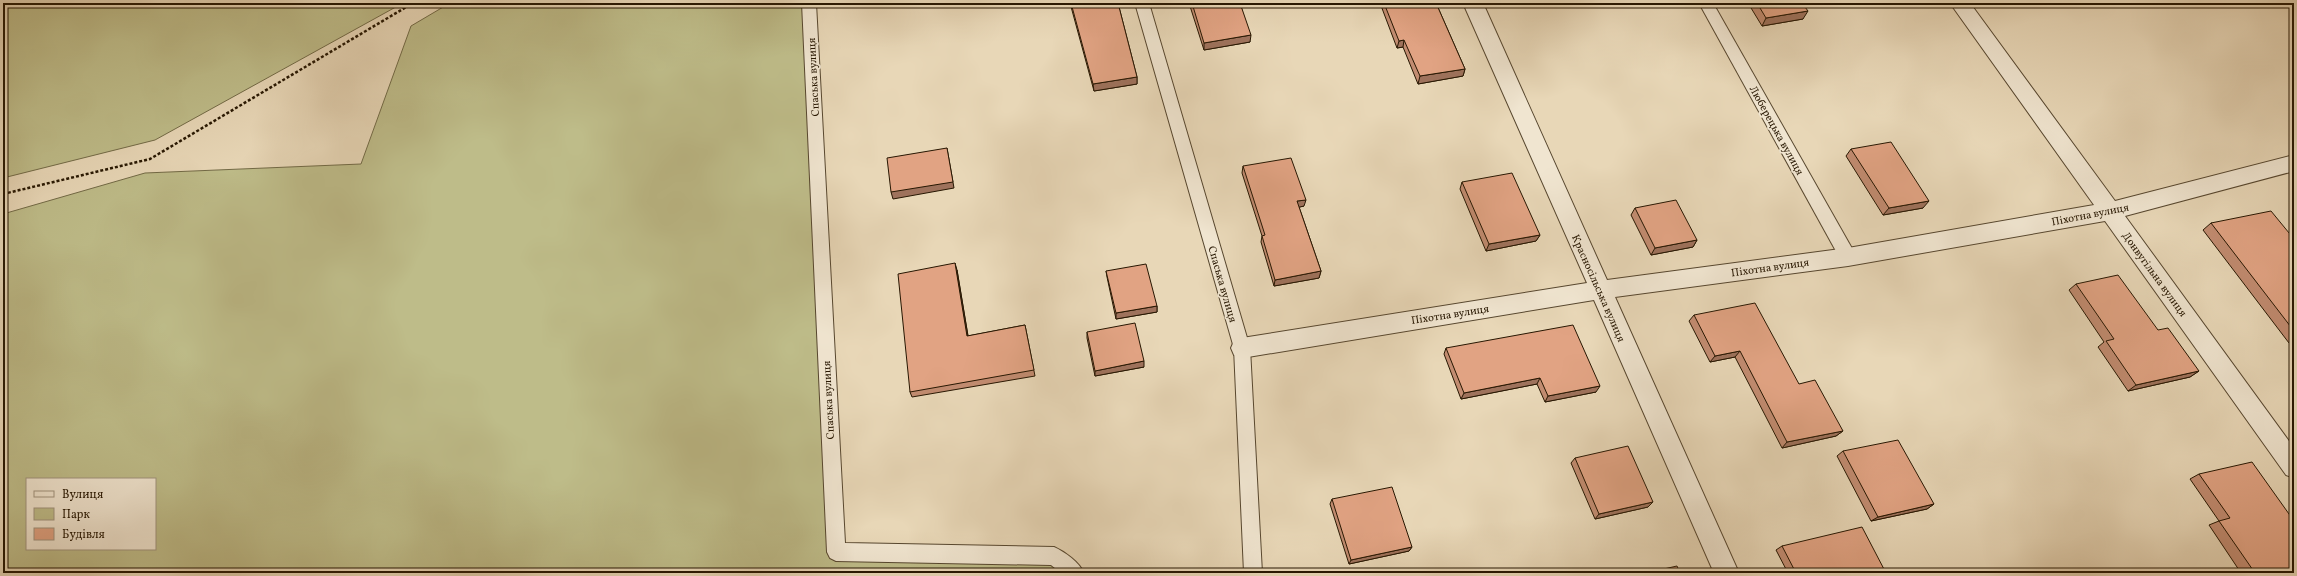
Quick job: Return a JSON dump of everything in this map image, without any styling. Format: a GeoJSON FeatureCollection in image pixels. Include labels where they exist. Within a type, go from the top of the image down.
{"type":"FeatureCollection","features":[{"type":"Feature","properties":{"kind":"street","name":"Красносільська вулиця"},"geometry":{"type":"LineString","coordinates":[[1473,3],[1727,573]]}},
{"type":"Feature","properties":{"kind":"street","name":"Донвугільна вулиця"},"geometry":{"type":"LineString","coordinates":[[1960,3],[2294,467]]}},
{"type":"Feature","properties":{"kind":"street","name":"Піхотна вулиця"},"geometry":{"type":"LineString","coordinates":[[1242,348],[1600,290],[1848,257],[2111,212],[2294,163]]}},
{"type":"Feature","properties":{"kind":"lane","name":"Спаська вулиця"},"geometry":{"type":"LineString","coordinates":[[809,3],[836,552],[1054,556],[1075,573]]}},
{"type":"Feature","properties":{"kind":"lane","name":"Спаська вулиця"},"geometry":{"type":"LineString","coordinates":[[1142,3],[1242,348],[1253,573]]}},
{"type":"Feature","properties":{"kind":"lane","name":"Люберецька вулиця"},"geometry":{"type":"LineString","coordinates":[[1706,3],[1848,257]]}},
{"type":"Feature","properties":{"kind":"path"},"geometry":{"type":"LineString","coordinates":[[3,194],[150,159],[413,3]]}},
{"type":"Feature","properties":{"kind":"green space"},"geometry":{"type":"Polygon","coordinates":[[[3,3],[403,3],[155,140],[3,178],[3,3]]]}},
{"type":"Feature","properties":{"kind":"green space"},"geometry":{"type":"Polygon","coordinates":[[[450,3],[809,3],[836,552],[1054,556],[1075,573],[3,573],[3,214],[145,173],[361,164],[411,26],[450,3]]]}},
{"type":"Feature","properties":{"kind":"building"},"geometry":{"type":"Polygon","coordinates":[[[1071,3],[1118,3],[1137,77],[1093,84],[1071,3]]]}},
{"type":"Feature","properties":{"kind":"building"},"geometry":{"type":"Polygon","coordinates":[[[1192,3],[1240,3],[1251,35],[1204,43],[1192,3]]]}},
{"type":"Feature","properties":{"kind":"building"},"geometry":{"type":"Polygon","coordinates":[[[1384,3],[1436,3],[1465,69],[1420,76],[1404,40],[1399,41],[1384,3]]]}},
{"type":"Feature","properties":{"kind":"building"},"geometry":{"type":"Polygon","coordinates":[[[1757,3],[1802,3],[1808,11],[1766,18],[1757,3]]]}},
{"type":"Feature","properties":{"kind":"building"},"geometry":{"type":"Polygon","coordinates":[[[1891,142],[1929,201],[1889,208],[1851,149],[1891,142]]]}},
{"type":"Feature","properties":{"kind":"building"},"geometry":{"type":"Polygon","coordinates":[[[947,148],[953,182],[891,192],[887,158],[947,148]]]}},
{"type":"Feature","properties":{"kind":"building"},"geometry":{"type":"Polygon","coordinates":[[[1291,158],[1306,200],[1297,201],[1321,271],[1275,280],[1262,236],[1265,235],[1243,166],[1291,158]]]}},
{"type":"Feature","properties":{"kind":"building"},"geometry":{"type":"Polygon","coordinates":[[[1512,173],[1540,235],[1489,244],[1462,182],[1512,173]]]}},
{"type":"Feature","properties":{"kind":"building"},"geometry":{"type":"Polygon","coordinates":[[[1676,200],[1697,240],[1655,248],[1635,208],[1676,200]]]}},
{"type":"Feature","properties":{"kind":"building"},"geometry":{"type":"Polygon","coordinates":[[[2271,211],[2294,239],[2294,331],[2211,223],[2271,211]]]}},
{"type":"Feature","properties":{"kind":"building"},"geometry":{"type":"Polygon","coordinates":[[[955,263],[967,336],[1025,325],[1034,370],[910,392],[898,274],[955,263]]]}},
{"type":"Feature","properties":{"kind":"building"},"geometry":{"type":"Polygon","coordinates":[[[1146,264],[1157,306],[1116,313],[1106,271],[1146,264]]]}},
{"type":"Feature","properties":{"kind":"building"},"geometry":{"type":"Polygon","coordinates":[[[2118,275],[2158,330],[2168,328],[2199,371],[2136,385],[2106,341],[2114,339],[2076,284],[2118,275]]]}},
{"type":"Feature","properties":{"kind":"building"},"geometry":{"type":"Polygon","coordinates":[[[1755,303],[1799,384],[1815,380],[1843,431],[1787,442],[1740,351],[1715,356],[1694,315],[1755,303]]]}},
{"type":"Feature","properties":{"kind":"building"},"geometry":{"type":"Polygon","coordinates":[[[1135,323],[1144,361],[1095,371],[1087,332],[1135,323]]]}},
{"type":"Feature","properties":{"kind":"building"},"geometry":{"type":"Polygon","coordinates":[[[1573,325],[1600,386],[1548,396],[1540,378],[1464,393],[1446,348],[1573,325]]]}},
{"type":"Feature","properties":{"kind":"building"},"geometry":{"type":"Polygon","coordinates":[[[1898,440],[1934,504],[1878,517],[1843,451],[1898,440]]]}},
{"type":"Feature","properties":{"kind":"building"},"geometry":{"type":"Polygon","coordinates":[[[1628,446],[1653,502],[1599,514],[1575,458],[1628,446]]]}},
{"type":"Feature","properties":{"kind":"building"},"geometry":{"type":"Polygon","coordinates":[[[2252,462],[2294,521],[2294,572],[2255,573],[2219,521],[2230,518],[2199,474],[2252,462]]]}},
{"type":"Feature","properties":{"kind":"building"},"geometry":{"type":"Polygon","coordinates":[[[1392,487],[1412,547],[1351,560],[1332,499],[1392,487]]]}},
{"type":"Feature","properties":{"kind":"building"},"geometry":{"type":"Polygon","coordinates":[[[1862,527],[1886,573],[1796,573],[1782,546],[1862,527]]]}},
{"type":"Feature","properties":{"kind":"building"},"geometry":{"type":"Polygon","coordinates":[[[1677,566],[1680,573],[1646,573],[1677,566]]]}}]}
